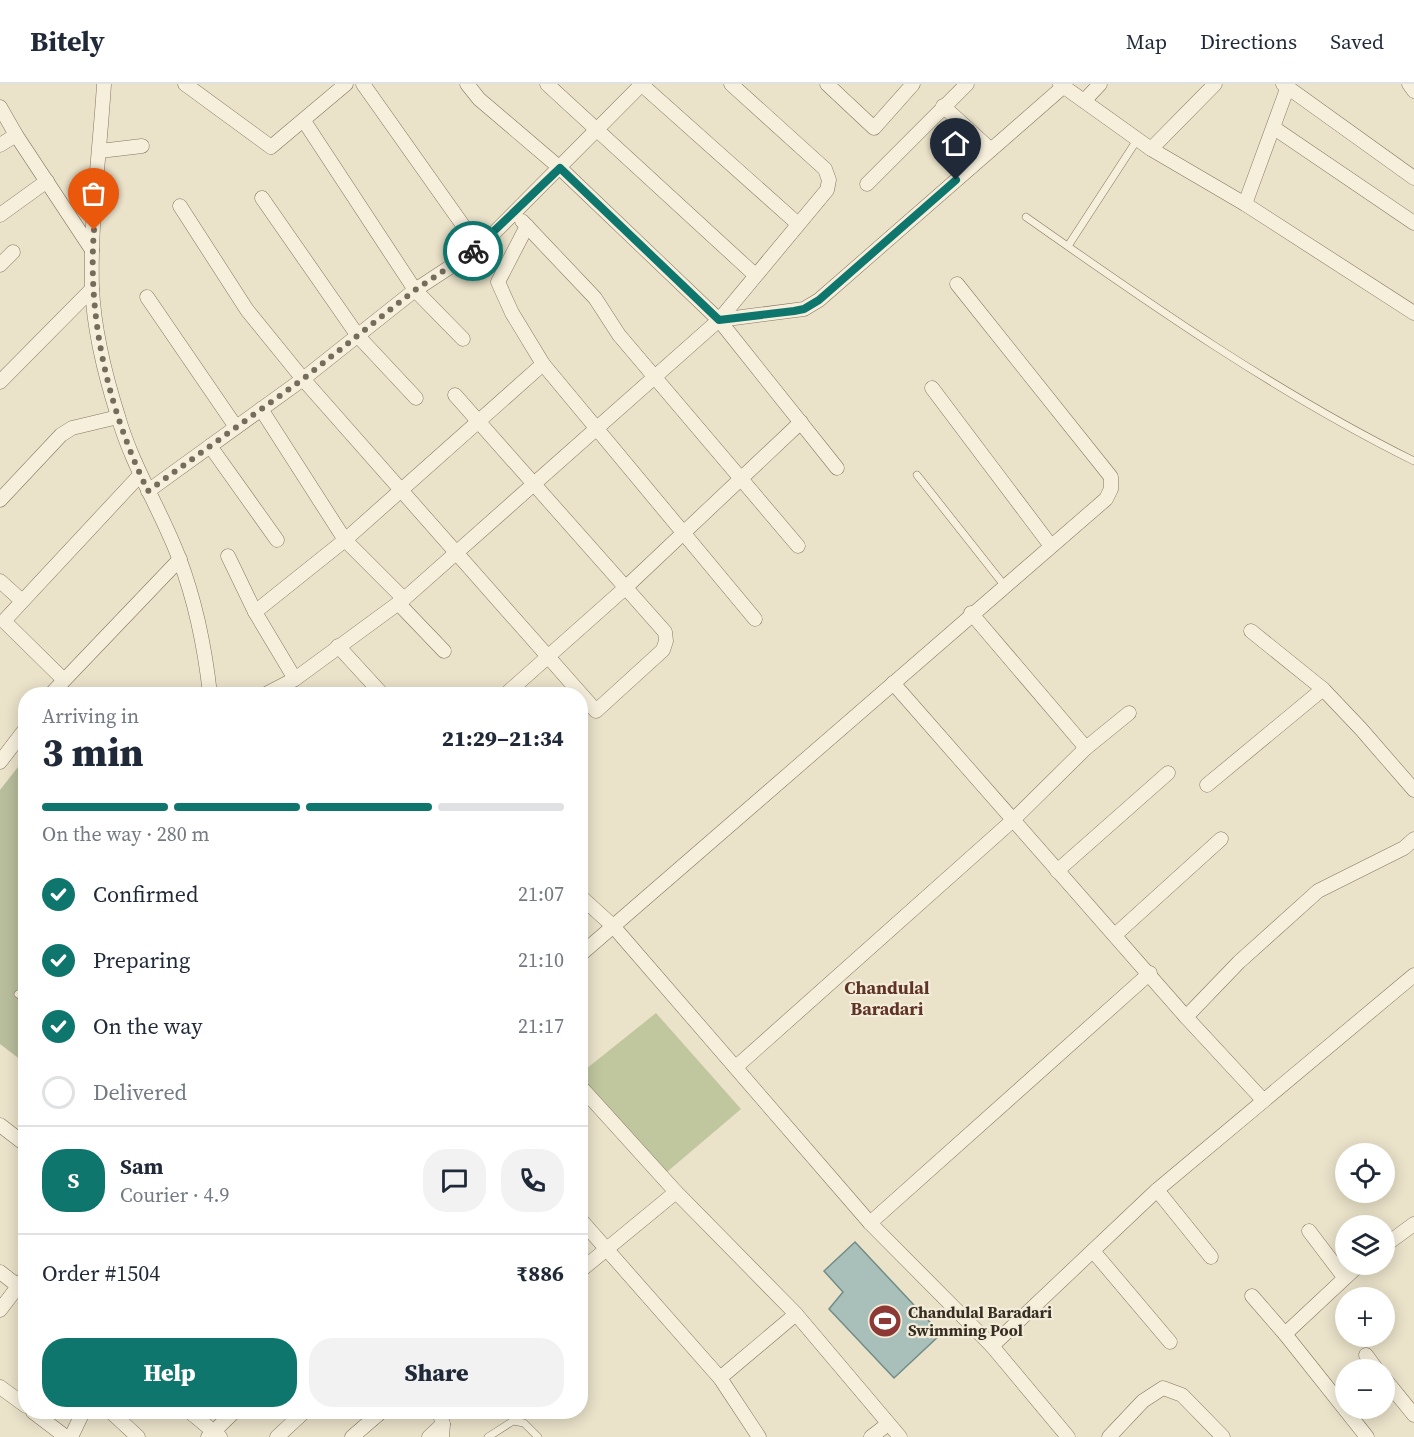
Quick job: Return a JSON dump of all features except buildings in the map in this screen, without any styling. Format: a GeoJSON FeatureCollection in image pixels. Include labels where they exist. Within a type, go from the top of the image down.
{"type":"FeatureCollection","features":[{"type":"Feature","properties":{"kind":"street"},"geometry":{"type":"LineString","coordinates":[[104,84],[92,250],[92,289],[97,332],[118,417],[140,475],[180,559],[205,656],[209,687]]}},
{"type":"Feature","properties":{"kind":"street"},"geometry":{"type":"LineString","coordinates":[[195,87],[271,147],[346,84]]}},
{"type":"Feature","properties":{"kind":"street"},"geometry":{"type":"LineString","coordinates":[[363,84],[479,248]]}},
{"type":"Feature","properties":{"kind":"street"},"geometry":{"type":"LineString","coordinates":[[467,84],[479,99],[560,168],[719,320],[837,468]]}},
{"type":"Feature","properties":{"kind":"street"},"geometry":{"type":"LineString","coordinates":[[547,84],[754,274]]}},
{"type":"Feature","properties":{"kind":"street"},"geometry":{"type":"LineString","coordinates":[[148,491],[303,379],[415,290],[479,248],[641,84],[798,224]]}},
{"type":"Feature","properties":{"kind":"street"},"geometry":{"type":"LineString","coordinates":[[280,687],[295,679],[401,601],[719,320],[754,274],[827,190],[829,180],[825,169],[731,84]]}},
{"type":"Feature","properties":{"kind":"street"},"geometry":{"type":"LineString","coordinates":[[827,84],[874,128],[907,86]]}},
{"type":"Feature","properties":{"kind":"street"},"geometry":{"type":"LineString","coordinates":[[867,184],[967,84]]}},
{"type":"Feature","properties":{"kind":"street"},"geometry":{"type":"LineString","coordinates":[[1084,101],[1100,84]]}},
{"type":"Feature","properties":{"kind":"street"},"geometry":{"type":"LineString","coordinates":[[1150,148],[1215,84]]}},
{"type":"Feature","properties":{"kind":"street"},"geometry":{"type":"LineString","coordinates":[[1409,84],[1414,91]]}},
{"type":"Feature","properties":{"kind":"street"},"geometry":{"type":"LineString","coordinates":[[719,320],[804,309],[819,300],[1062,85],[1137,140],[1245,204],[1414,313]]}},
{"type":"Feature","properties":{"kind":"street"},"geometry":{"type":"LineString","coordinates":[[1245,204],[1274,128],[1285,87],[1414,178]]}},
{"type":"Feature","properties":{"kind":"street"},"geometry":{"type":"LineString","coordinates":[[943,106],[990,149]]}},
{"type":"Feature","properties":{"kind":"street"},"geometry":{"type":"LineString","coordinates":[[0,107],[92,250]]}},
{"type":"Feature","properties":{"kind":"street"},"geometry":{"type":"LineString","coordinates":[[304,121],[415,290],[463,339]]}},
{"type":"Feature","properties":{"kind":"street"},"geometry":{"type":"LineString","coordinates":[[1274,128],[1414,223]]}},
{"type":"Feature","properties":{"kind":"street"},"geometry":{"type":"LineString","coordinates":[[0,145],[16,135]]}},
{"type":"Feature","properties":{"kind":"street"},"geometry":{"type":"LineString","coordinates":[[100,151],[142,146]]}},
{"type":"Feature","properties":{"kind":"street"},"geometry":{"type":"LineString","coordinates":[[0,215],[47,181]]}},
{"type":"Feature","properties":{"kind":"street"},"geometry":{"type":"LineString","coordinates":[[262,198],[358,336],[416,398]]}},
{"type":"Feature","properties":{"kind":"street"},"geometry":{"type":"LineString","coordinates":[[180,206],[247,310],[303,379],[575,687]]}},
{"type":"Feature","properties":{"kind":"street"},"geometry":{"type":"LineString","coordinates":[[514,214],[595,298],[619,335],[798,546]]}},
{"type":"Feature","properties":{"kind":"street"},"geometry":{"type":"LineString","coordinates":[[527,226],[500,277],[499,287],[543,364],[755,620]]}},
{"type":"Feature","properties":{"kind":"street"},"geometry":{"type":"LineString","coordinates":[[0,265],[13,252]]}},
{"type":"Feature","properties":{"kind":"street"},"geometry":{"type":"LineString","coordinates":[[588,948],[971,613],[1098,508],[1111,489],[1111,477],[957,285]]}},
{"type":"Feature","properties":{"kind":"street"},"geometry":{"type":"LineString","coordinates":[[0,382],[92,289]]}},
{"type":"Feature","properties":{"kind":"street"},"geometry":{"type":"LineString","coordinates":[[147,297],[236,427]]}},
{"type":"Feature","properties":{"kind":"street"},"geometry":{"type":"LineString","coordinates":[[255,612],[345,540],[543,364]]}},
{"type":"Feature","properties":{"kind":"street"},"geometry":{"type":"LineString","coordinates":[[932,388],[1052,546]]}},
{"type":"Feature","properties":{"kind":"street"},"geometry":{"type":"LineString","coordinates":[[455,395],[477,422],[535,482],[624,589],[665,632],[666,642],[663,650],[596,711],[588,702]]}},
{"type":"Feature","properties":{"kind":"street"},"geometry":{"type":"LineString","coordinates":[[261,409],[345,540],[444,651]]}},
{"type":"Feature","properties":{"kind":"street"},"geometry":{"type":"LineString","coordinates":[[0,500],[61,435],[72,428],[118,417]]}},
{"type":"Feature","properties":{"kind":"street"},"geometry":{"type":"LineString","coordinates":[[514,687],[624,589],[801,422]]}},
{"type":"Feature","properties":{"kind":"street"},"geometry":{"type":"LineString","coordinates":[[210,446],[277,540]]}},
{"type":"Feature","properties":{"kind":"street"},"geometry":{"type":"LineString","coordinates":[[63,679],[2,623],[140,475]]}},
{"type":"Feature","properties":{"kind":"street"},"geometry":{"type":"LineString","coordinates":[[228,556],[255,612],[295,679]]}},
{"type":"Feature","properties":{"kind":"street"},"geometry":{"type":"LineString","coordinates":[[57,687],[180,559]]}},
{"type":"Feature","properties":{"kind":"street"},"geometry":{"type":"LineString","coordinates":[[0,581],[21,600]]}},
{"type":"Feature","properties":{"kind":"street"},"geometry":{"type":"LineString","coordinates":[[971,613],[1086,748]]}},
{"type":"Feature","properties":{"kind":"street"},"geometry":{"type":"LineString","coordinates":[[1251,631],[1323,689],[1414,790]]}},
{"type":"Feature","properties":{"kind":"street"},"geometry":{"type":"LineString","coordinates":[[338,646],[376,687]]}},
{"type":"Feature","properties":{"kind":"street"},"geometry":{"type":"LineString","coordinates":[[893,683],[1012,821],[1263,1100]]}},
{"type":"Feature","properties":{"kind":"street"},"geometry":{"type":"LineString","coordinates":[[1207,785],[1323,689]]}},
{"type":"Feature","properties":{"kind":"street"},"geometry":{"type":"LineString","coordinates":[[736,1067],[1012,821],[1086,748],[1128,713]]}},
{"type":"Feature","properties":{"kind":"street"},"geometry":{"type":"LineString","coordinates":[[0,762],[18,738]]}},
{"type":"Feature","properties":{"kind":"street"},"geometry":{"type":"LineString","coordinates":[[1057,871],[1168,773]]}},
{"type":"Feature","properties":{"kind":"street"},"geometry":{"type":"LineString","coordinates":[[1115,935],[1221,839]]}},
{"type":"Feature","properties":{"kind":"street"},"geometry":{"type":"LineString","coordinates":[[1186,1017],[1239,962],[1318,891],[1411,846]]}},
{"type":"Feature","properties":{"kind":"street"},"geometry":{"type":"LineString","coordinates":[[588,903],[613,926],[870,1223],[992,1346],[1068,1437]]}},
{"type":"Feature","properties":{"kind":"street"},"geometry":{"type":"LineString","coordinates":[[870,1223],[1150,973]]}},
{"type":"Feature","properties":{"kind":"street"},"geometry":{"type":"LineString","coordinates":[[992,1346],[1157,1190],[1414,975]]}},
{"type":"Feature","properties":{"kind":"street"},"geometry":{"type":"LineString","coordinates":[[588,1095],[676,1192],[796,1314],[900,1437]]}},
{"type":"Feature","properties":{"kind":"street"},"geometry":{"type":"LineString","coordinates":[[3,1133],[18,1141]]}},
{"type":"Feature","properties":{"kind":"street"},"geometry":{"type":"LineString","coordinates":[[1157,1190],[1211,1257]]}},
{"type":"Feature","properties":{"kind":"street"},"geometry":{"type":"LineString","coordinates":[[588,1264],[676,1192]]}},
{"type":"Feature","properties":{"kind":"street"},"geometry":{"type":"LineString","coordinates":[[1395,1238],[1414,1224]]}},
{"type":"Feature","properties":{"kind":"street"},"geometry":{"type":"LineString","coordinates":[[588,1228],[720,1378],[755,1435]]}},
{"type":"Feature","properties":{"kind":"street"},"geometry":{"type":"LineString","coordinates":[[1309,1231],[1344,1277]]}},
{"type":"Feature","properties":{"kind":"street"},"geometry":{"type":"LineString","coordinates":[[1093,1251],[1170,1342]]}},
{"type":"Feature","properties":{"kind":"street"},"geometry":{"type":"LineString","coordinates":[[0,1272],[18,1279]]}},
{"type":"Feature","properties":{"kind":"street"},"geometry":{"type":"LineString","coordinates":[[1285,1334],[1346,1275]]}},
{"type":"Feature","properties":{"kind":"street"},"geometry":{"type":"LineString","coordinates":[[0,1310],[18,1286]]}},
{"type":"Feature","properties":{"kind":"street"},"geometry":{"type":"LineString","coordinates":[[1252,1296],[1366,1437]]}},
{"type":"Feature","properties":{"kind":"street"},"geometry":{"type":"LineString","coordinates":[[720,1378],[796,1314]]}},
{"type":"Feature","properties":{"kind":"street"},"geometry":{"type":"LineString","coordinates":[[1366,1355],[1369,1359]]}},
{"type":"Feature","properties":{"kind":"street"},"geometry":{"type":"LineString","coordinates":[[0,1386],[18,1400]]}},
{"type":"Feature","properties":{"kind":"street"},"geometry":{"type":"LineString","coordinates":[[1109,1437],[1143,1401],[1163,1388],[1182,1395],[1223,1437]]}},
{"type":"Feature","properties":{"kind":"street"},"geometry":{"type":"LineString","coordinates":[[1395,1392],[1414,1415]]}},
{"type":"Feature","properties":{"kind":"street"},"geometry":{"type":"LineString","coordinates":[[42,1419],[66,1437]]}},
{"type":"Feature","properties":{"kind":"street"},"geometry":{"type":"LineString","coordinates":[[71,1437],[80,1419]]}},
{"type":"Feature","properties":{"kind":"street"},"geometry":{"type":"LineString","coordinates":[[119,1419],[138,1437]]}},
{"type":"Feature","properties":{"kind":"street"},"geometry":{"type":"LineString","coordinates":[[197,1419],[213,1435],[228,1419]]}},
{"type":"Feature","properties":{"kind":"street"},"geometry":{"type":"LineString","coordinates":[[277,1437],[296,1419]]}},
{"type":"Feature","properties":{"kind":"street"},"geometry":{"type":"LineString","coordinates":[[352,1437],[373,1419]]}},
{"type":"Feature","properties":{"kind":"street"},"geometry":{"type":"LineString","coordinates":[[429,1437],[442,1424]]}},
{"type":"Feature","properties":{"kind":"street"},"geometry":{"type":"LineString","coordinates":[[870,1437],[888,1424]]}},
{"type":"Feature","properties":{"kind":"lane"},"geometry":{"type":"LineString","coordinates":[[1068,246],[1137,140]]}},
{"type":"Feature","properties":{"kind":"lane"},"geometry":{"type":"LineString","coordinates":[[1026,217],[1195,334],[1346,427],[1414,461]]}},
{"type":"Feature","properties":{"kind":"lane"},"geometry":{"type":"LineString","coordinates":[[917,475],[1004,585]]}},
{"type":"Feature","properties":{"kind":"lane"},"geometry":{"type":"LineString","coordinates":[[488,1437],[513,1421],[524,1423],[538,1437]]}},
{"type":"Feature","properties":{"kind":"green space"},"geometry":{"type":"Polygon","coordinates":[[[18,767],[18,1058],[0,1044],[0,790],[18,767]]]}},
{"type":"Feature","properties":{"kind":"green space"},"geometry":{"type":"Polygon","coordinates":[[[656,1013],[741,1109],[661,1177],[588,1088],[588,1067],[656,1013]]]}},
{"type":"Feature","properties":{"kind":"water","name":"Chandulal Baradari Swimming Pool"},"geometry":{"type":"Polygon","coordinates":[[[855,1242],[941,1334],[894,1378],[829,1309],[843,1292],[824,1271],[855,1242]]]}},
{"type":"Feature","properties":{"kind":"way so far"},"geometry":{"type":"LineString","coordinates":[[94,230],[92,289],[97,332],[118,417],[148,491],[303,379],[415,290],[473,251]]}},
{"type":"Feature","properties":{"kind":"place","name":"Chandulal Baradari Swimming Pool"},"geometry":{"type":"Point","coordinates":[885,1321]}},
{"type":"Feature","properties":{"kind":"district","name":"Chandulal Baradari"},"geometry":{"type":"Point","coordinates":[887,998]}},
{"type":"Feature","properties":{"kind":"route"},"geometry":{"type":"LineString","coordinates":[[473,251],[479,248],[560,168],[719,320],[794,311],[804,309],[819,300],[956,180]]}}]}
